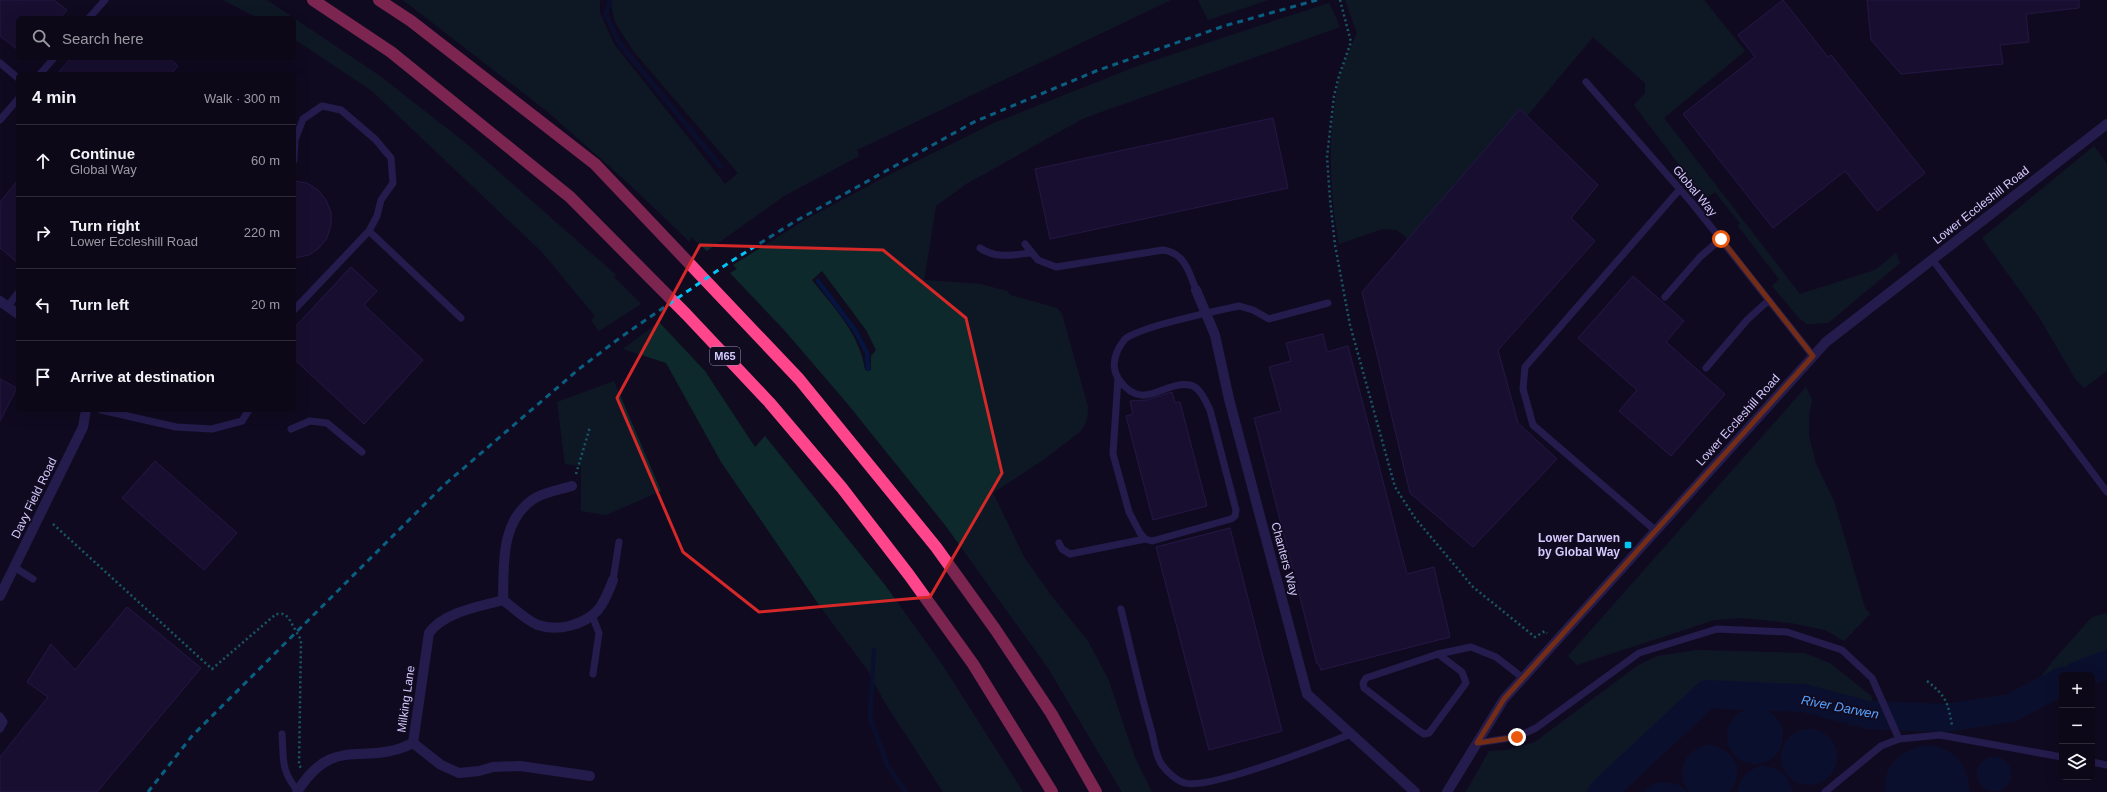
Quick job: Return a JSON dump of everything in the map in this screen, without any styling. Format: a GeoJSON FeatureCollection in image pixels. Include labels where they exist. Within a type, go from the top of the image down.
{"type":"FeatureCollection","features":[{"type":"Feature","properties":{"kind":"highway","name":"M65"},"geometry":{"type":"LineString","coordinates":[[313,0],[391,52],[570,197],[686,314],[758,391],[842,488],[909,575],[973,664],[1052,792]]}},
{"type":"Feature","properties":{"kind":"highway"},"geometry":{"type":"LineString","coordinates":[[379,0],[411,21],[595,164],[799,379],[866,459],[945,559],[995,629],[1051,713],[1096,792]]}},
{"type":"Feature","properties":{"kind":"street","name":"Lower Eccleshill Road"},"geometry":{"type":"LineString","coordinates":[[1447,792],[1504,699],[1826,342],[2107,124]]}},
{"type":"Feature","properties":{"kind":"street","name":"Chanters Way"},"geometry":{"type":"LineString","coordinates":[[1196,290],[1215,336],[1307,694],[1415,792]]}},
{"type":"Feature","properties":{"kind":"street"},"geometry":{"type":"LineString","coordinates":[[4,303],[16,312]]}},
{"type":"Feature","properties":{"kind":"street","name":"Davy Field Road"},"geometry":{"type":"LineString","coordinates":[[0,596],[83,427],[86,412]]}},
{"type":"Feature","properties":{"kind":"street"},"geometry":{"type":"LineString","coordinates":[[572,486],[541,495],[532,500],[519,512],[505,545],[503,600],[528,620],[538,625],[553,628],[579,622],[592,615],[606,598],[614,580]]}},
{"type":"Feature","properties":{"kind":"street","name":"Milking Lane"},"geometry":{"type":"LineString","coordinates":[[297,791],[308,775],[316,767],[339,755],[348,753],[390,751],[413,743],[429,633],[434,625],[444,619],[503,600]]}},
{"type":"Feature","properties":{"kind":"street"},"geometry":{"type":"LineString","coordinates":[[413,743],[441,765],[459,773],[479,771],[493,767],[520,766],[590,776]]}},
{"type":"Feature","properties":{"kind":"lane"},"geometry":{"type":"LineString","coordinates":[[91,16],[105,0]]}},
{"type":"Feature","properties":{"kind":"lane"},"geometry":{"type":"LineString","coordinates":[[42,72],[52,60]]}},
{"type":"Feature","properties":{"kind":"lane"},"geometry":{"type":"LineString","coordinates":[[0,63],[16,76]]}},
{"type":"Feature","properties":{"kind":"lane","name":"Global Way"},"geometry":{"type":"LineString","coordinates":[[1586,82],[1680,189],[1813,356]]}},
{"type":"Feature","properties":{"kind":"lane"},"geometry":{"type":"LineString","coordinates":[[0,120],[16,101]]}},
{"type":"Feature","properties":{"kind":"lane"},"geometry":{"type":"LineString","coordinates":[[296,137],[303,119],[322,106],[341,110],[375,139],[391,158],[393,183],[381,200],[377,216],[369,231],[296,308]]}},
{"type":"Feature","properties":{"kind":"lane"},"geometry":{"type":"LineString","coordinates":[[1656,531],[1533,425],[1523,389],[1525,367],[1680,189]]}},
{"type":"Feature","properties":{"kind":"lane"},"geometry":{"type":"LineString","coordinates":[[369,231],[461,318]]}},
{"type":"Feature","properties":{"kind":"lane"},"geometry":{"type":"LineString","coordinates":[[1665,297],[1700,257],[1721,239]]}},
{"type":"Feature","properties":{"kind":"lane"},"geometry":{"type":"LineString","coordinates":[[1025,244],[1030,253],[1046,264],[1056,267],[1163,250],[1172,251],[1180,256],[1196,290]]}},
{"type":"Feature","properties":{"kind":"lane"},"geometry":{"type":"LineString","coordinates":[[980,248],[990,255],[1000,256],[1030,253]]}},
{"type":"Feature","properties":{"kind":"lane"},"geometry":{"type":"LineString","coordinates":[[1932,259],[2107,492]]}},
{"type":"Feature","properties":{"kind":"lane"},"geometry":{"type":"LineString","coordinates":[[4,303],[16,295]]}},
{"type":"Feature","properties":{"kind":"lane"},"geometry":{"type":"LineString","coordinates":[[1706,368],[1748,320],[1769,300]]}},
{"type":"Feature","properties":{"kind":"lane"},"geometry":{"type":"LineString","coordinates":[[1059,542],[1062,549],[1070,554],[1145,539],[1152,541],[1163,539],[1225,521],[1235,516],[1236,510],[1210,410],[1198,390],[1190,385],[1183,385],[1144,395],[1134,393],[1124,387],[1114,368],[1118,347],[1126,339],[1143,331],[1239,306],[1253,310],[1269,319],[1328,303]]}},
{"type":"Feature","properties":{"kind":"lane"},"geometry":{"type":"LineString","coordinates":[[1118,378],[1113,454],[1129,512],[1145,539]]}},
{"type":"Feature","properties":{"kind":"lane"},"geometry":{"type":"LineString","coordinates":[[110,412],[176,427],[212,429],[242,421],[248,412]]}},
{"type":"Feature","properties":{"kind":"lane"},"geometry":{"type":"LineString","coordinates":[[291,429],[310,421],[327,423],[362,452]]}},
{"type":"Feature","properties":{"kind":"lane"},"geometry":{"type":"LineString","coordinates":[[614,580],[619,542]]}},
{"type":"Feature","properties":{"kind":"lane"},"geometry":{"type":"LineString","coordinates":[[14,567],[33,578]]}},
{"type":"Feature","properties":{"kind":"lane"},"geometry":{"type":"LineString","coordinates":[[1121,609],[1146,715],[1161,764],[1172,776],[1185,783],[1197,784],[1303,754],[1351,734]]}},
{"type":"Feature","properties":{"kind":"lane"},"geometry":{"type":"LineString","coordinates":[[592,615],[599,633],[593,674]]}},
{"type":"Feature","properties":{"kind":"lane"},"geometry":{"type":"LineString","coordinates":[[1477,743],[1517,737],[1536,728],[1639,653],[1717,629],[1788,632],[1842,650],[1872,678],[1899,739]]}},
{"type":"Feature","properties":{"kind":"lane"},"geometry":{"type":"LineString","coordinates":[[1438,654],[1462,672],[1466,683],[1429,733],[1424,734],[1418,730],[1364,688],[1366,678],[1438,654],[1470,647],[1496,657],[1523,678]]}},
{"type":"Feature","properties":{"kind":"lane"},"geometry":{"type":"LineString","coordinates":[[0,716],[4,722],[0,729]]}},
{"type":"Feature","properties":{"kind":"lane"},"geometry":{"type":"LineString","coordinates":[[282,734],[285,772],[289,781],[297,791]]}},
{"type":"Feature","properties":{"kind":"lane"},"geometry":{"type":"LineString","coordinates":[[1825,792],[1881,746],[1899,739],[1940,735],[2059,756]]}},
{"type":"Feature","properties":{"kind":"lane"},"geometry":{"type":"LineString","coordinates":[[2095,763],[2107,765]]}},
{"type":"Feature","properties":{"kind":"path"},"geometry":{"type":"LineString","coordinates":[[1340,0],[1351,42],[1339,76],[1334,96],[1328,157],[1330,199],[1335,246],[1350,325],[1395,487],[1415,518],[1473,587],[1535,637],[1545,631],[1556,641]]}},
{"type":"Feature","properties":{"kind":"path"},"geometry":{"type":"LineString","coordinates":[[572,486],[590,427]]}},
{"type":"Feature","properties":{"kind":"path"},"geometry":{"type":"LineString","coordinates":[[53,524],[212,669],[276,614],[283,614],[288,617],[301,640],[299,765],[308,775]]}},
{"type":"Feature","properties":{"kind":"path"},"geometry":{"type":"LineString","coordinates":[[1927,681],[1941,693],[1949,706],[1952,726]]}},
{"type":"Feature","properties":{"kind":"highlighted area"},"geometry":{"type":"Polygon","coordinates":[[[700,245],[883,250],[966,318],[1002,473],[930,597],[759,612],[683,552],[617,398],[700,245]]]}},
{"type":"Feature","properties":{"kind":"green space"},"geometry":{"type":"Polygon","coordinates":[[[223,0],[267,0],[291,16],[254,16],[223,0]]]}},
{"type":"Feature","properties":{"kind":"green space"},"geometry":{"type":"Polygon","coordinates":[[[403,0],[600,0],[600,13],[614,44],[725,184],[738,173],[634,52],[615,22],[611,4],[612,0],[1171,0],[857,150],[859,156],[784,196],[707,251],[691,237],[690,242],[626,181],[548,112],[403,0]]]}},
{"type":"Feature","properties":{"kind":"green space"},"geometry":{"type":"Polygon","coordinates":[[[1198,0],[1269,0],[1208,20],[1198,0]]]}},
{"type":"Feature","properties":{"kind":"green space"},"geometry":{"type":"Polygon","coordinates":[[[1345,0],[1704,0],[1745,51],[1664,118],[1800,294],[1875,270],[1896,253],[1900,263],[1828,323],[1807,324],[1799,318],[1772,286],[1779,279],[1738,226],[1740,223],[1715,192],[1705,199],[1634,105],[1645,93],[1645,83],[1593,37],[1527,116],[1520,109],[1408,239],[1397,230],[1382,229],[1339,244],[1331,181],[1331,139],[1340,76],[1357,33],[1345,0]]]}},
{"type":"Feature","properties":{"kind":"green space"},"geometry":{"type":"Polygon","coordinates":[[[1329,3],[1340,27],[1084,118],[966,184],[936,206],[924,280],[980,284],[1007,291],[1010,295],[1057,308],[1062,314],[1088,407],[1087,420],[1081,431],[1043,460],[993,493],[1024,557],[1050,594],[1088,641],[1108,679],[1135,758],[1152,792],[1122,792],[1048,668],[945,525],[846,402],[785,331],[730,273],[737,269],[733,265],[810,217],[891,174],[994,123],[1140,65],[1329,3]],[[822,271],[812,280],[837,311],[852,333],[858,345],[865,370],[871,370],[871,356],[876,350],[866,330],[822,271]]]}},
{"type":"Feature","properties":{"kind":"green space"},"geometry":{"type":"Polygon","coordinates":[[[296,19],[380,76],[467,144],[616,275],[614,277],[641,304],[599,331],[591,320],[595,316],[542,252],[372,91],[296,40],[296,19]]]}},
{"type":"Feature","properties":{"kind":"green space"},"geometry":{"type":"Polygon","coordinates":[[[2094,146],[2107,164],[2107,371],[2084,388],[2076,380],[2039,317],[1982,238],[2094,146]]]}},
{"type":"Feature","properties":{"kind":"green space"},"geometry":{"type":"Polygon","coordinates":[[[659,322],[705,371],[755,447],[765,436],[885,585],[943,666],[1023,792],[943,792],[884,701],[867,669],[819,605],[721,462],[666,363],[623,349],[659,322]]]}},
{"type":"Feature","properties":{"kind":"green space"},"geometry":{"type":"Polygon","coordinates":[[[614,381],[661,491],[606,515],[581,511],[581,466],[565,464],[557,402],[614,381]]]}},
{"type":"Feature","properties":{"kind":"green space"},"geometry":{"type":"Polygon","coordinates":[[[1806,387],[1812,400],[1809,416],[1809,436],[1816,464],[1834,501],[1865,608],[1870,614],[1844,641],[1825,630],[1791,623],[1743,618],[1714,620],[1577,665],[1568,656],[1806,387]]]}},
{"type":"Feature","properties":{"kind":"green space"},"geometry":{"type":"Polygon","coordinates":[[[2107,613],[2107,657],[2041,677],[2052,662],[2092,617],[2107,613]]]}},
{"type":"Feature","properties":{"kind":"green space"},"geometry":{"type":"Polygon","coordinates":[[[1697,650],[1804,653],[1830,663],[1871,696],[1876,710],[1806,692],[1703,686],[1586,792],[1466,792],[1489,751],[1507,750],[1535,742],[1637,666],[1657,656],[1697,650]]]}},
{"type":"Feature","properties":{"kind":"water"},"geometry":{"type":"Polygon","coordinates":[[[1755,708],[1766,711],[1775,716],[1780,725],[1783,736],[1780,747],[1775,756],[1766,761],[1755,764],[1744,761],[1735,756],[1730,747],[1727,736],[1730,725],[1735,716],[1744,711],[1755,708]]]}},
{"type":"Feature","properties":{"kind":"water"},"geometry":{"type":"Polygon","coordinates":[[[1809,729],[1824,734],[1832,742],[1837,757],[1832,772],[1824,780],[1809,785],[1794,780],[1786,772],[1781,757],[1786,742],[1794,734],[1809,729]]]}},
{"type":"Feature","properties":{"kind":"water"},"geometry":{"type":"Polygon","coordinates":[[[1705,745],[1722,749],[1734,760],[1737,767],[1737,775],[1729,792],[1689,792],[1685,785],[1683,771],[1687,758],[1691,753],[1705,745]]]}},
{"type":"Feature","properties":{"kind":"water"},"geometry":{"type":"Polygon","coordinates":[[[1928,745],[1938,747],[1959,760],[1966,774],[1969,792],[1886,792],[1885,782],[1887,774],[1896,760],[1911,750],[1928,745]]]}},
{"type":"Feature","properties":{"kind":"water"},"geometry":{"type":"Polygon","coordinates":[[[1991,757],[1997,757],[2006,762],[2010,768],[2010,780],[2006,786],[1997,791],[1991,791],[1982,786],[1977,777],[1977,771],[1982,762],[1991,757]]]}},
{"type":"Feature","properties":{"kind":"water"},"geometry":{"type":"Polygon","coordinates":[[[1760,766],[1766,766],[1782,773],[1791,786],[1792,792],[1737,792],[1742,779],[1751,770],[1760,766]]]}},
{"type":"Feature","properties":{"kind":"water"},"geometry":{"type":"Polygon","coordinates":[[[1661,782],[1679,785],[1687,792],[1644,792],[1652,785],[1661,782]]]}},
{"type":"Feature","properties":{"kind":"building"},"geometry":{"type":"Polygon","coordinates":[[[0,0],[54,0],[67,10],[62,16],[16,16],[16,48],[0,36],[0,0]]]}},
{"type":"Feature","properties":{"kind":"building"},"geometry":{"type":"Polygon","coordinates":[[[1783,0],[1828,57],[1831,55],[1925,173],[1877,211],[1845,171],[1773,228],[1683,114],[1755,57],[1738,35],[1783,0]]]}},
{"type":"Feature","properties":{"kind":"building"},"geometry":{"type":"Polygon","coordinates":[[[1867,0],[2079,0],[2079,8],[2026,14],[2029,42],[2000,45],[2003,64],[1901,74],[1871,40],[1867,0]]]}},
{"type":"Feature","properties":{"kind":"building"},"geometry":{"type":"Polygon","coordinates":[[[69,60],[171,60],[178,66],[173,72],[59,72],[69,60]]]}},
{"type":"Feature","properties":{"kind":"building"},"geometry":{"type":"Polygon","coordinates":[[[1520,109],[1598,185],[1571,218],[1595,241],[1498,350],[1518,423],[1557,459],[1473,547],[1410,493],[1362,292],[1520,109]]]}},
{"type":"Feature","properties":{"kind":"building"},"geometry":{"type":"Polygon","coordinates":[[[1273,118],[1288,188],[1050,239],[1035,169],[1273,118]]]}},
{"type":"Feature","properties":{"kind":"building"},"geometry":{"type":"Polygon","coordinates":[[[296,181],[307,183],[318,190],[326,200],[331,212],[331,225],[327,238],[319,248],[309,255],[296,258],[296,181]]]}},
{"type":"Feature","properties":{"kind":"building"},"geometry":{"type":"Polygon","coordinates":[[[16,182],[16,261],[0,248],[0,202],[16,182]]]}},
{"type":"Feature","properties":{"kind":"building"},"geometry":{"type":"Polygon","coordinates":[[[351,267],[377,291],[364,305],[423,360],[364,424],[296,361],[296,326],[351,267]]]}},
{"type":"Feature","properties":{"kind":"building"},"geometry":{"type":"Polygon","coordinates":[[[1633,276],[1684,321],[1666,342],[1725,394],[1671,456],[1619,411],[1637,390],[1578,338],[1633,276]]]}},
{"type":"Feature","properties":{"kind":"building"},"geometry":{"type":"Polygon","coordinates":[[[1323,334],[1327,352],[1348,346],[1407,574],[1434,567],[1450,637],[1321,670],[1319,664],[1317,664],[1254,418],[1281,411],[1269,367],[1291,361],[1286,343],[1323,334]]]}},
{"type":"Feature","properties":{"kind":"building"},"geometry":{"type":"Polygon","coordinates":[[[0,379],[16,387],[16,390],[0,421],[0,379]]]}},
{"type":"Feature","properties":{"kind":"building"},"geometry":{"type":"Polygon","coordinates":[[[1172,392],[1175,403],[1180,402],[1207,506],[1153,520],[1126,416],[1133,414],[1130,401],[1147,400],[1172,392]]]}},
{"type":"Feature","properties":{"kind":"building"},"geometry":{"type":"Polygon","coordinates":[[[155,461],[237,533],[204,570],[122,498],[155,461]]]}},
{"type":"Feature","properties":{"kind":"building"},"geometry":{"type":"Polygon","coordinates":[[[1230,528],[1282,731],[1209,750],[1156,547],[1230,528]]]}},
{"type":"Feature","properties":{"kind":"building"},"geometry":{"type":"Polygon","coordinates":[[[127,607],[201,668],[97,792],[0,792],[0,757],[48,697],[27,682],[51,644],[75,670],[127,607]]]}},
{"type":"Feature","properties":{"kind":"waterway"},"geometry":{"type":"LineString","coordinates":[[610,0],[606,15],[620,44],[721,167]]}},
{"type":"Feature","properties":{"kind":"waterway"},"geometry":{"type":"LineString","coordinates":[[818,281],[855,330],[867,353],[868,369]]}},
{"type":"Feature","properties":{"kind":"waterway"},"geometry":{"type":"LineString","coordinates":[[874,650],[870,717],[888,767],[906,792]]}},
{"type":"Feature","properties":{"kind":"waterway","name":"River Darwen"},"geometry":{"type":"LineString","coordinates":[[2086,672],[2107,664]]}},
{"type":"Feature","properties":{"kind":"waterway","name":"River Darwen"},"geometry":{"type":"LineString","coordinates":[[1602,792],[1707,694],[1804,698],[1869,715],[1945,718],[2011,708],[2059,683]]}},
{"type":"Feature","properties":{"kind":"railway"},"geometry":{"type":"LineString","coordinates":[[148,792],[192,736],[444,485],[579,369],[621,337],[730,262],[794,222],[974,122],[1096,71],[1224,26],[1317,0]]}},
{"type":"Feature","properties":{"kind":"place","name":"Lower Darwen by Global Way"},"geometry":{"type":"Point","coordinates":[1628,545]}},
{"type":"Feature","properties":{"kind":"route"},"geometry":{"type":"LineString","coordinates":[[1517,737],[1477,743],[1504,699],[1813,356],[1721,239]]}}]}
